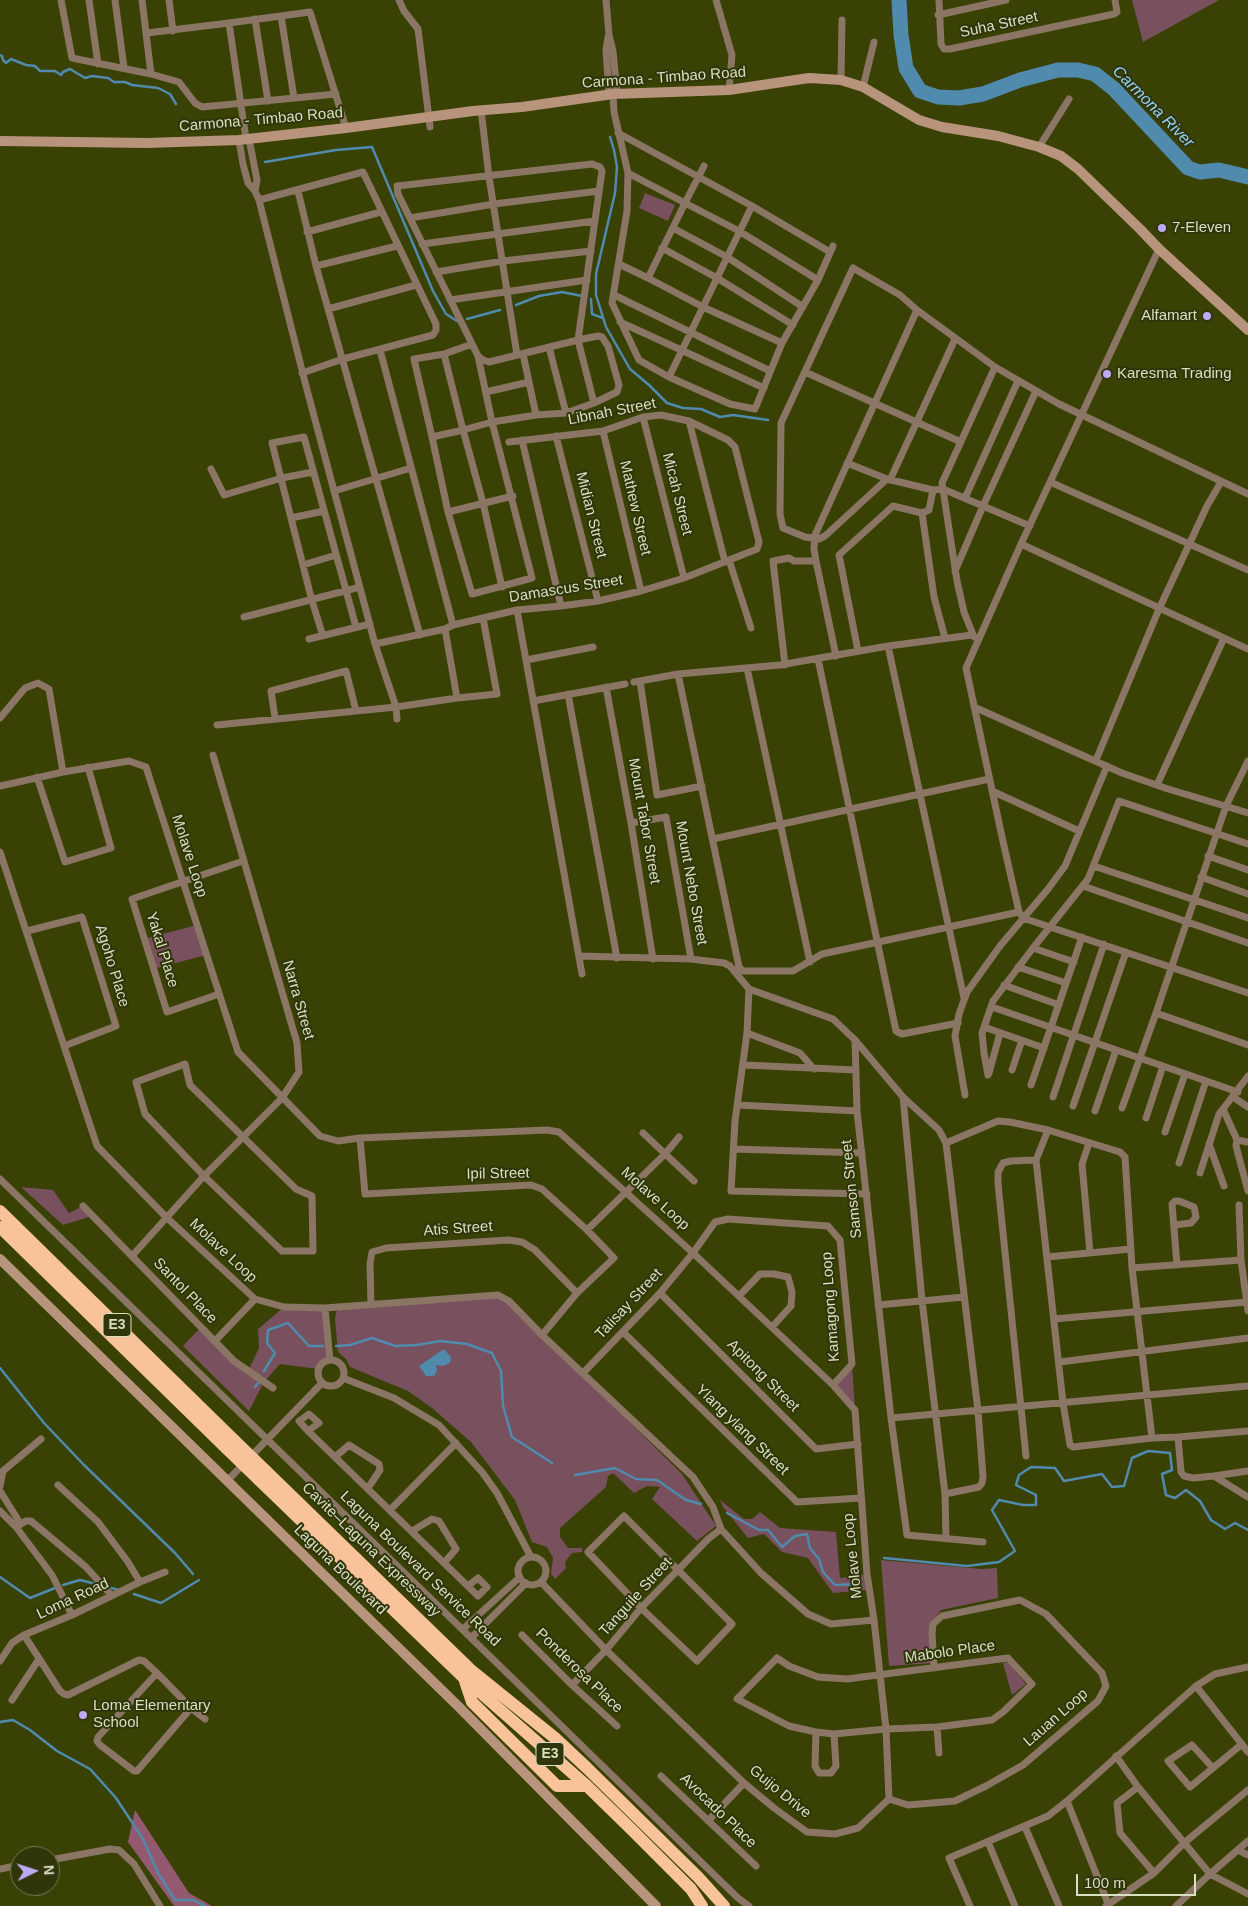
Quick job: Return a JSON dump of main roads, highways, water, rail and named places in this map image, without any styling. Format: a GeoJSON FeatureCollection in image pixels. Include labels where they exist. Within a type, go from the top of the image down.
{"type":"FeatureCollection","features":[{"type":"Feature","properties":{"kind":"highway","name":"Cavite–Laguna Expressway"},"geometry":{"type":"LineString","coordinates":[[0,1211],[230,1444]]}},
{"type":"Feature","properties":{"kind":"highway","name":"Cavite–Laguna Expressway"},"geometry":{"type":"LineString","coordinates":[[0,1227],[262,1475],[464,1678],[587,1786],[691,1890],[702,1906]]}},
{"type":"Feature","properties":{"kind":"highway","name":"Cavite–Laguna Expressway"},"geometry":{"type":"LineString","coordinates":[[262,1475],[472,1671],[555,1738],[698,1877],[724,1906]]}},
{"type":"Feature","properties":{"kind":"highway"},"geometry":{"type":"LineString","coordinates":[[464,1678],[472,1702],[557,1786],[587,1786]]}},
{"type":"Feature","properties":{"kind":"main road","name":"Carmona - Timbao Road"},"geometry":{"type":"LineString","coordinates":[[0,141],[147,143],[245,139],[346,128],[430,122],[481,110],[522,107],[613,94],[729,90],[809,78],[841,80],[863,87],[919,120],[942,127],[998,136],[1040,147],[1061,156],[1078,169],[1140,228],[1159,249],[1248,330]]}},
{"type":"Feature","properties":{"kind":"main road","name":"Laguna Boulevard"},"geometry":{"type":"LineString","coordinates":[[0,1259],[459,1707],[656,1906]]}},
{"type":"Feature","properties":{"kind":"water"},"geometry":{"type":"Polygon","coordinates":[[[444,1349],[451,1357],[450,1363],[443,1366],[436,1365],[435,1375],[426,1376],[419,1366],[444,1349]]]}},
{"type":"Feature","properties":{"kind":"waterway","name":"Carmona River"},"geometry":{"type":"LineString","coordinates":[[899,0],[901,35],[906,68],[920,91],[938,97],[959,98],[983,94],[1020,80],[1058,70],[1078,70],[1095,74],[1114,89],[1188,168],[1200,172],[1219,170],[1248,177]]}},
{"type":"Feature","properties":{"kind":"waterway"},"geometry":{"type":"LineString","coordinates":[[0,55],[6,63],[11,59],[26,65],[35,66],[40,71],[55,71],[61,75],[70,69],[85,78],[92,76],[108,78],[114,82],[158,88],[170,94],[176,104]]}},
{"type":"Feature","properties":{"kind":"waterway"},"geometry":{"type":"LineString","coordinates":[[610,137],[617,167],[615,193],[596,274],[596,295],[606,327],[630,369],[667,403],[683,408],[701,409],[720,417],[733,415],[768,420]]}},
{"type":"Feature","properties":{"kind":"waterway"},"geometry":{"type":"LineString","coordinates":[[265,162],[336,150],[372,147],[433,291],[446,314],[457,321]]}},
{"type":"Feature","properties":{"kind":"waterway"},"geometry":{"type":"LineString","coordinates":[[516,305],[539,296],[562,292],[582,296]]}},
{"type":"Feature","properties":{"kind":"waterway"},"geometry":{"type":"LineString","coordinates":[[591,299],[592,314],[603,318]]}},
{"type":"Feature","properties":{"kind":"waterway"},"geometry":{"type":"LineString","coordinates":[[467,319],[500,310]]}},
{"type":"Feature","properties":{"kind":"waterway"},"geometry":{"type":"LineString","coordinates":[[264,1371],[275,1353],[267,1343],[268,1330],[288,1323],[309,1346],[323,1346]]}},
{"type":"Feature","properties":{"kind":"waterway"},"geometry":{"type":"LineString","coordinates":[[336,1346],[350,1345],[372,1338],[395,1346],[440,1341],[467,1344],[492,1353],[501,1371],[503,1406],[512,1437],[552,1463]]}},
{"type":"Feature","properties":{"kind":"waterway"},"geometry":{"type":"LineString","coordinates":[[0,1368],[44,1423],[84,1465],[175,1553],[193,1574]]}},
{"type":"Feature","properties":{"kind":"waterway"},"geometry":{"type":"LineString","coordinates":[[255,1387],[258,1383]]}},
{"type":"Feature","properties":{"kind":"waterway"},"geometry":{"type":"LineString","coordinates":[[884,1558],[967,1566],[999,1562],[1015,1551],[992,1510],[999,1500],[1023,1505],[1036,1505],[1036,1495],[1016,1485],[1019,1475],[1031,1467],[1055,1468],[1064,1481],[1102,1474],[1112,1487],[1124,1486],[1132,1458],[1148,1451],[1170,1453],[1172,1470],[1162,1474],[1166,1495],[1175,1498],[1186,1490],[1200,1501],[1211,1520],[1225,1529],[1235,1523],[1248,1530]]}},
{"type":"Feature","properties":{"kind":"waterway"},"geometry":{"type":"LineString","coordinates":[[575,1475],[615,1468],[636,1479],[657,1480],[686,1500],[701,1504]]}},
{"type":"Feature","properties":{"kind":"waterway"},"geometry":{"type":"LineString","coordinates":[[727,1513],[759,1530],[768,1530],[782,1547],[795,1536],[807,1534],[810,1548],[819,1559],[823,1572],[835,1585],[861,1584]]}},
{"type":"Feature","properties":{"kind":"waterway"},"geometry":{"type":"LineString","coordinates":[[0,1577],[30,1598],[55,1588]]}},
{"type":"Feature","properties":{"kind":"waterway"},"geometry":{"type":"LineString","coordinates":[[63,1585],[80,1580],[96,1584]]}},
{"type":"Feature","properties":{"kind":"waterway"},"geometry":{"type":"LineString","coordinates":[[134,1594],[161,1603],[199,1580]]}},
{"type":"Feature","properties":{"kind":"waterway"},"geometry":{"type":"LineString","coordinates":[[107,1587],[119,1590]]}},
{"type":"Feature","properties":{"kind":"waterway"},"geometry":{"type":"LineString","coordinates":[[0,1722],[13,1720],[30,1730],[57,1751],[90,1769],[116,1798],[143,1839],[158,1873],[175,1900],[193,1900],[205,1906]]}},
{"type":"Feature","properties":{"kind":"place","name":"7-Eleven"},"geometry":{"type":"Point","coordinates":[1162,228]}},
{"type":"Feature","properties":{"kind":"place","name":"Alfamart"},"geometry":{"type":"Point","coordinates":[1207,316]}},
{"type":"Feature","properties":{"kind":"place","name":"Karesma Trading"},"geometry":{"type":"Point","coordinates":[1107,374]}},
{"type":"Feature","properties":{"kind":"place","name":"Loma Elementary School"},"geometry":{"type":"Point","coordinates":[83,1715]}}]}
